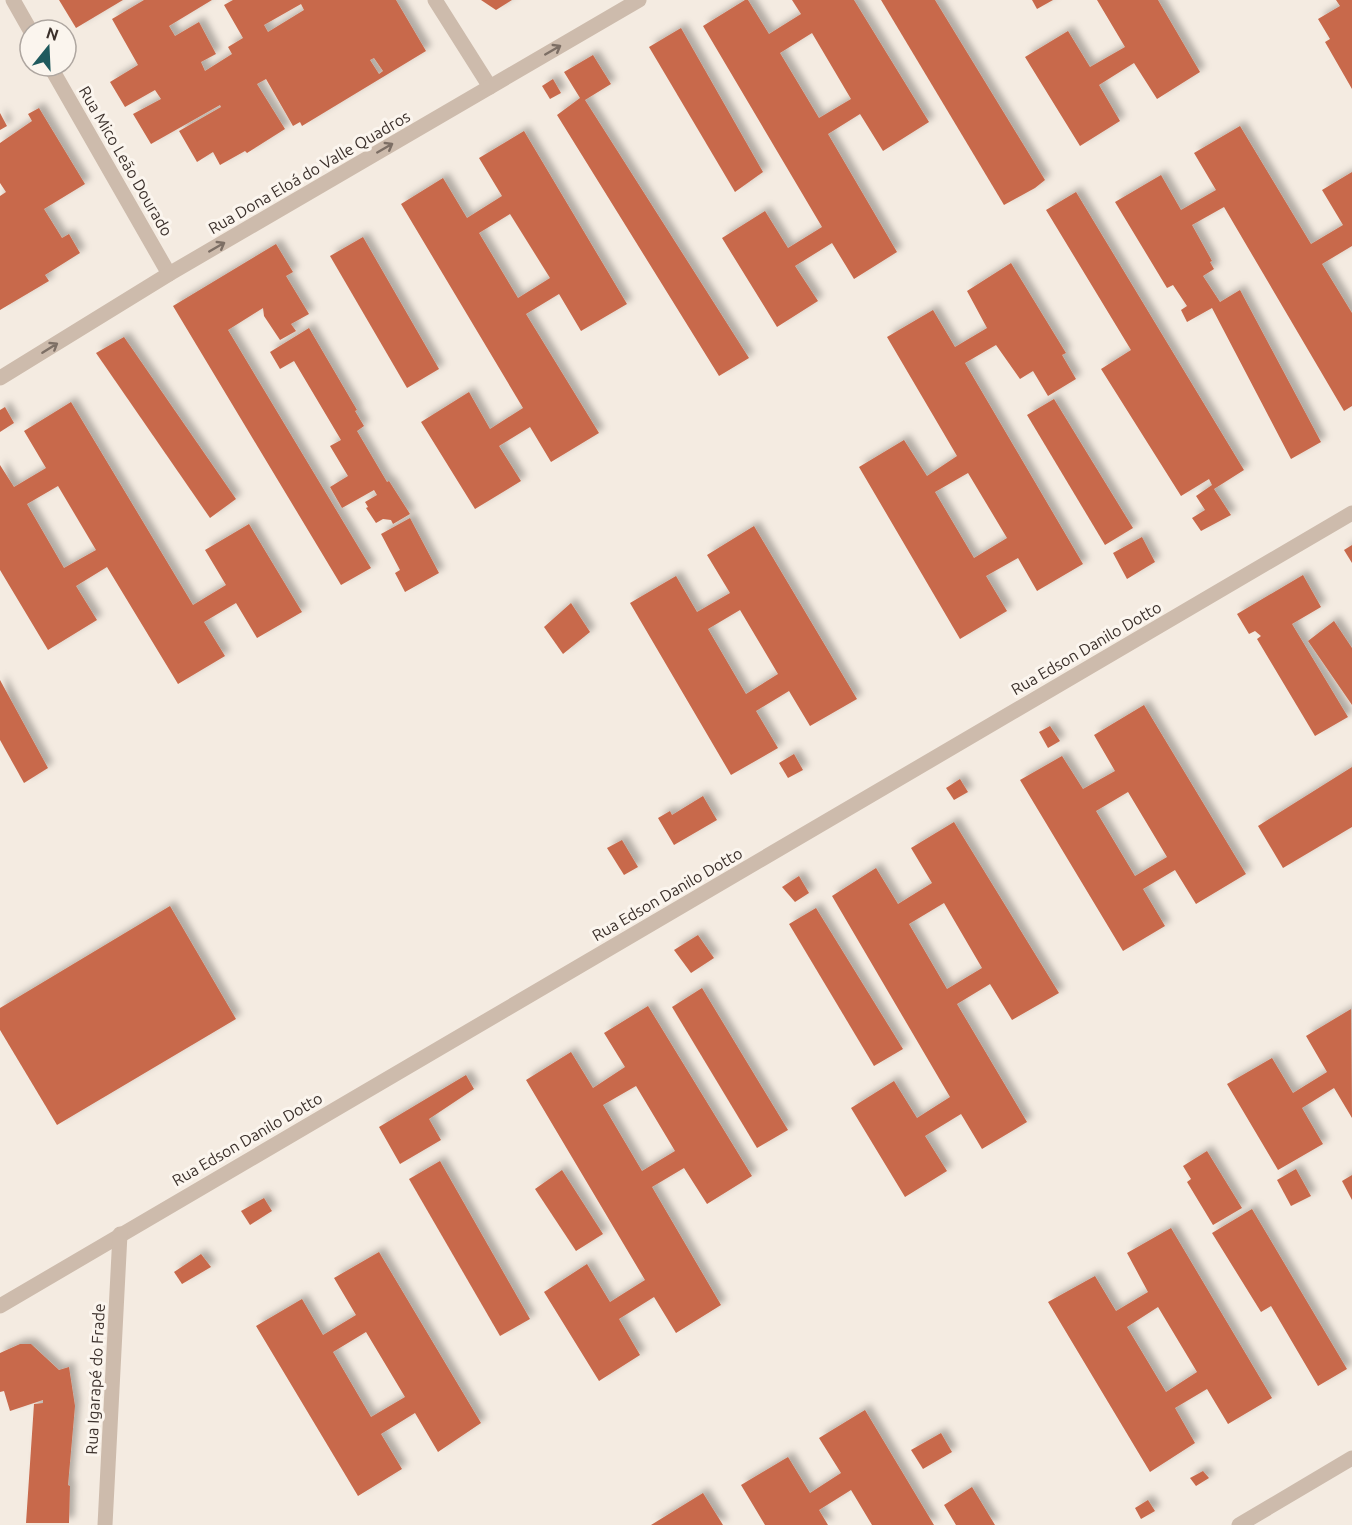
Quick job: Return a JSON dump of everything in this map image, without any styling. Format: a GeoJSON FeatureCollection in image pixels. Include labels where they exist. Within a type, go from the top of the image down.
{"type":"FeatureCollection","features":[{"type":"Feature","properties":{"kind":"street"},"geometry":{"type":"LineString","coordinates":[[13,0],[23,18]]}},
{"type":"Feature","properties":{"kind":"street"},"geometry":{"type":"LineString","coordinates":[[435,0],[489,87]]}},
{"type":"Feature","properties":{"kind":"street","name":"Rua Dona Eloá do Valle Quadros"},"geometry":{"type":"LineString","coordinates":[[0,378],[169,274],[639,0]]}},
{"type":"Feature","properties":{"kind":"street","name":"Rua Mico Leão Dourado"},"geometry":{"type":"LineString","coordinates":[[57,78],[169,274]]}},
{"type":"Feature","properties":{"kind":"street","name":"Rua Edson Danilo Dotto"},"geometry":{"type":"LineString","coordinates":[[0,1305],[1352,513]]}},
{"type":"Feature","properties":{"kind":"street","name":"Rua Igarapé do Frade"},"geometry":{"type":"LineString","coordinates":[[105,1525],[120,1234]]}},
{"type":"Feature","properties":{"kind":"street"},"geometry":{"type":"LineString","coordinates":[[1239,1525],[1352,1458]]}},
{"type":"Feature","properties":{"kind":"building"},"geometry":{"type":"Polygon","coordinates":[[[59,0],[123,0],[78,27],[78,18],[70,18],[59,0]]]}},
{"type":"Feature","properties":{"kind":"building"},"geometry":{"type":"Polygon","coordinates":[[[144,0],[212,0],[169,26],[175,36],[199,22],[216,54],[201,62],[205,71],[232,54],[228,47],[243,38],[224,5],[233,0],[396,0],[426,51],[302,126],[300,122],[293,126],[266,79],[257,84],[285,129],[247,153],[245,151],[220,165],[213,152],[197,162],[179,131],[221,107],[220,105],[151,144],[133,114],[161,99],[155,90],[125,107],[110,82],[138,65],[112,19],[144,0]],[[301,4],[264,25],[268,32],[304,10],[301,4]],[[374,58],[370,60],[379,74],[383,71],[374,58]]]}},
{"type":"Feature","properties":{"kind":"building"},"geometry":{"type":"Polygon","coordinates":[[[481,0],[512,0],[496,10],[481,0]]]}},
{"type":"Feature","properties":{"kind":"building"},"geometry":{"type":"Polygon","coordinates":[[[748,0],[769,34],[801,14],[792,0],[854,0],[929,122],[883,151],[860,114],[828,134],[897,252],[854,279],[832,243],[795,266],[818,301],[777,327],[722,238],[765,211],[788,248],[822,227],[703,26],[748,0]],[[812,33],[780,53],[819,118],[851,99],[812,33]]]}},
{"type":"Feature","properties":{"kind":"building"},"geometry":{"type":"Polygon","coordinates":[[[881,0],[935,0],[1045,180],[1004,205],[881,0]]]}},
{"type":"Feature","properties":{"kind":"building"},"geometry":{"type":"Polygon","coordinates":[[[1032,0],[1053,0],[1037,9],[1032,0]]]}},
{"type":"Feature","properties":{"kind":"building"},"geometry":{"type":"Polygon","coordinates":[[[1097,0],[1158,0],[1200,72],[1157,99],[1134,63],[1099,85],[1120,121],[1080,146],[1025,57],[1068,31],[1090,67],[1125,47],[1097,0]]]}},
{"type":"Feature","properties":{"kind":"building"},"geometry":{"type":"Polygon","coordinates":[[[1336,0],[1352,0],[1352,89],[1325,42],[1330,39],[1318,19],[1340,6],[1336,0]]]}},
{"type":"Feature","properties":{"kind":"building"},"geometry":{"type":"Polygon","coordinates":[[[681,28],[763,172],[735,192],[649,47],[681,28]]]}},
{"type":"Feature","properties":{"kind":"building"},"geometry":{"type":"Polygon","coordinates":[[[593,55],[611,84],[585,100],[749,358],[719,376],[557,115],[580,98],[564,72],[593,55]]]}},
{"type":"Feature","properties":{"kind":"building"},"geometry":{"type":"Polygon","coordinates":[[[553,79],[561,93],[550,99],[542,86],[553,79]]]}},
{"type":"Feature","properties":{"kind":"building"},"geometry":{"type":"Polygon","coordinates":[[[39,108],[85,184],[44,209],[62,238],[69,234],[80,253],[45,275],[49,281],[0,310],[0,196],[6,192],[0,183],[0,143],[32,121],[28,114],[39,108]]]}},
{"type":"Feature","properties":{"kind":"building"},"geometry":{"type":"Polygon","coordinates":[[[0,113],[7,126],[0,130],[0,113]]]}},
{"type":"Feature","properties":{"kind":"building"},"geometry":{"type":"Polygon","coordinates":[[[1240,126],[1311,244],[1343,225],[1322,190],[1352,172],[1352,246],[1322,264],[1352,313],[1352,406],[1344,411],[1224,207],[1192,225],[1214,269],[1203,276],[1220,302],[1240,290],[1321,442],[1291,459],[1212,308],[1187,322],[1181,310],[1187,306],[1173,285],[1167,288],[1115,202],[1161,175],[1181,210],[1216,190],[1194,153],[1240,126]]]}},
{"type":"Feature","properties":{"kind":"building"},"geometry":{"type":"Polygon","coordinates":[[[524,131],[627,304],[581,331],[559,294],[526,314],[599,433],[551,462],[530,427],[499,446],[521,481],[475,509],[421,422],[469,392],[490,429],[523,408],[401,204],[443,178],[467,218],[502,196],[479,158],[524,131]],[[510,214],[479,233],[518,298],[550,278],[510,214]]]}},
{"type":"Feature","properties":{"kind":"building"},"geometry":{"type":"Polygon","coordinates":[[[1076,192],[1244,470],[1214,489],[1231,515],[1201,531],[1192,518],[1205,510],[1196,496],[1212,485],[1209,479],[1181,496],[1101,369],[1131,350],[1046,210],[1076,192]]]}},
{"type":"Feature","properties":{"kind":"building"},"geometry":{"type":"Polygon","coordinates":[[[363,237],[439,369],[407,388],[330,256],[363,237]]]}},
{"type":"Feature","properties":{"kind":"building"},"geometry":{"type":"Polygon","coordinates":[[[276,244],[293,272],[286,276],[309,314],[291,324],[296,331],[280,340],[264,316],[263,308],[228,330],[371,568],[341,585],[173,306],[276,244]]]}},
{"type":"Feature","properties":{"kind":"building"},"geometry":{"type":"Polygon","coordinates":[[[1011,263],[1066,353],[1062,355],[1076,379],[1048,396],[1033,371],[1020,379],[996,345],[965,363],[1083,564],[1037,591],[1018,558],[986,576],[1007,611],[960,639],[859,467],[904,440],[927,476],[957,456],[887,337],[933,310],[955,347],[987,328],[967,291],[1011,263]],[[968,473],[935,492],[974,558],[1007,538],[968,473]]]}},
{"type":"Feature","properties":{"kind":"building"},"geometry":{"type":"Polygon","coordinates":[[[309,328],[357,410],[355,411],[364,426],[357,431],[387,482],[389,481],[410,514],[393,524],[391,520],[383,519],[376,523],[366,508],[368,507],[365,502],[377,495],[374,490],[342,508],[330,487],[348,476],[330,446],[341,440],[294,361],[280,369],[270,352],[309,328]]]}},
{"type":"Feature","properties":{"kind":"building"},"geometry":{"type":"Polygon","coordinates":[[[124,337],[236,499],[210,518],[96,353],[124,337]]]}},
{"type":"Feature","properties":{"kind":"building"},"geometry":{"type":"Polygon","coordinates":[[[1054,399],[1133,528],[1105,545],[1027,415],[1054,399]]]}},
{"type":"Feature","properties":{"kind":"building"},"geometry":{"type":"Polygon","coordinates":[[[71,402],[193,605],[226,585],[205,550],[249,524],[302,612],[257,638],[236,603],[204,622],[225,656],[178,684],[107,567],[76,586],[97,620],[48,650],[0,570],[0,465],[14,487],[46,468],[24,431],[71,402]],[[58,486],[27,504],[64,568],[96,550],[58,486]]]}},
{"type":"Feature","properties":{"kind":"building"},"geometry":{"type":"Polygon","coordinates":[[[5,407],[14,423],[0,432],[0,410],[5,407]]]}},
{"type":"Feature","properties":{"kind":"building"},"geometry":{"type":"Polygon","coordinates":[[[410,518],[439,573],[405,592],[395,573],[400,570],[381,534],[410,518]]]}},
{"type":"Feature","properties":{"kind":"building"},"geometry":{"type":"Polygon","coordinates":[[[754,526],[857,699],[810,726],[789,691],[756,711],[778,748],[731,775],[630,603],[676,576],[697,612],[730,593],[707,555],[754,526]],[[740,610],[708,629],[746,694],[778,674],[740,610]]]}},
{"type":"Feature","properties":{"kind":"building"},"geometry":{"type":"Polygon","coordinates":[[[1142,537],[1155,562],[1127,579],[1113,553],[1142,537]]]}},
{"type":"Feature","properties":{"kind":"building"},"geometry":{"type":"Polygon","coordinates":[[[1352,545],[1352,563],[1344,550],[1352,545]]]}},
{"type":"Feature","properties":{"kind":"building"},"geometry":{"type":"Polygon","coordinates":[[[1303,575],[1321,607],[1292,624],[1348,717],[1315,736],[1257,639],[1261,636],[1255,631],[1249,634],[1237,614],[1303,575]]]}},
{"type":"Feature","properties":{"kind":"building"},"geometry":{"type":"Polygon","coordinates":[[[571,603],[590,632],[563,654],[544,627],[571,603]]]}},
{"type":"Feature","properties":{"kind":"building"},"geometry":{"type":"Polygon","coordinates":[[[1334,621],[1352,648],[1352,705],[1308,641],[1334,621]]]}},
{"type":"Feature","properties":{"kind":"building"},"geometry":{"type":"Polygon","coordinates":[[[0,680],[48,768],[24,783],[0,740],[0,680]]]}},
{"type":"Feature","properties":{"kind":"building"},"geometry":{"type":"Polygon","coordinates":[[[1144,705],[1246,874],[1196,904],[1175,870],[1143,889],[1165,926],[1123,951],[1020,780],[1062,756],[1083,789],[1115,771],[1094,735],[1144,705]],[[1128,792],[1096,811],[1135,876],[1167,857],[1128,792]]]}},
{"type":"Feature","properties":{"kind":"building"},"geometry":{"type":"Polygon","coordinates":[[[1050,726],[1060,741],[1048,748],[1039,732],[1050,726]]]}},
{"type":"Feature","properties":{"kind":"building"},"geometry":{"type":"Polygon","coordinates":[[[794,754],[803,770],[788,778],[779,763],[794,754]]]}},
{"type":"Feature","properties":{"kind":"building"},"geometry":{"type":"Polygon","coordinates":[[[1352,767],[1352,827],[1283,868],[1258,826],[1352,767]]]}},
{"type":"Feature","properties":{"kind":"building"},"geometry":{"type":"Polygon","coordinates":[[[960,779],[968,792],[954,800],[946,788],[960,779]]]}},
{"type":"Feature","properties":{"kind":"building"},"geometry":{"type":"Polygon","coordinates":[[[703,796],[717,820],[674,845],[658,818],[670,811],[672,815],[703,796]]]}},
{"type":"Feature","properties":{"kind":"building"},"geometry":{"type":"Polygon","coordinates":[[[954,822],[1059,993],[1012,1020],[990,984],[957,1004],[1027,1122],[982,1149],[961,1114],[925,1136],[947,1171],[905,1197],[851,1108],[894,1081],[917,1118],[950,1097],[832,896],[876,868],[898,904],[932,883],[911,848],[954,822]],[[944,903],[909,924],[947,989],[982,968],[944,903]]]}},
{"type":"Feature","properties":{"kind":"building"},"geometry":{"type":"Polygon","coordinates":[[[622,840],[638,867],[624,875],[607,848],[622,840]]]}},
{"type":"Feature","properties":{"kind":"building"},"geometry":{"type":"Polygon","coordinates":[[[799,876],[809,893],[795,902],[782,887],[799,876]]]}},
{"type":"Feature","properties":{"kind":"building"},"geometry":{"type":"Polygon","coordinates":[[[170,906],[236,1019],[57,1125],[0,1030],[0,1008],[170,906]]]}},
{"type":"Feature","properties":{"kind":"building"},"geometry":{"type":"Polygon","coordinates":[[[816,908],[903,1049],[874,1066],[789,924],[816,908]]]}},
{"type":"Feature","properties":{"kind":"building"},"geometry":{"type":"Polygon","coordinates":[[[698,935],[714,958],[691,973],[674,950],[698,935]]]}},
{"type":"Feature","properties":{"kind":"building"},"geometry":{"type":"Polygon","coordinates":[[[702,988],[788,1130],[757,1148],[672,1007],[702,988]]]}},
{"type":"Feature","properties":{"kind":"building"},"geometry":{"type":"Polygon","coordinates":[[[648,1006],[752,1176],[707,1204],[684,1168],[652,1187],[721,1305],[676,1333],[654,1297],[619,1319],[640,1355],[599,1381],[544,1292],[587,1264],[610,1302],[645,1280],[526,1080],[571,1052],[593,1088],[625,1067],[604,1033],[648,1006]],[[636,1086],[603,1105],[642,1171],[675,1151],[636,1086]]]}},
{"type":"Feature","properties":{"kind":"building"},"geometry":{"type":"Polygon","coordinates":[[[1351,1009],[1352,1118],[1334,1088],[1302,1108],[1323,1144],[1278,1170],[1227,1084],[1272,1058],[1293,1093],[1327,1072],[1306,1036],[1351,1009]]]}},
{"type":"Feature","properties":{"kind":"building"},"geometry":{"type":"Polygon","coordinates":[[[466,1075],[474,1089],[429,1119],[441,1140],[400,1164],[379,1127],[466,1075]]]}},
{"type":"Feature","properties":{"kind":"building"},"geometry":{"type":"Polygon","coordinates":[[[1207,1151],[1242,1208],[1213,1225],[1187,1182],[1191,1179],[1183,1166],[1207,1151]]]}},
{"type":"Feature","properties":{"kind":"building"},"geometry":{"type":"Polygon","coordinates":[[[440,1161],[530,1319],[500,1336],[409,1179],[440,1161]]]}},
{"type":"Feature","properties":{"kind":"building"},"geometry":{"type":"Polygon","coordinates":[[[1296,1169],[1311,1196],[1291,1206],[1277,1180],[1296,1169]]]}},
{"type":"Feature","properties":{"kind":"building"},"geometry":{"type":"Polygon","coordinates":[[[562,1170],[603,1234],[576,1251],[535,1189],[562,1170]]]}},
{"type":"Feature","properties":{"kind":"building"},"geometry":{"type":"Polygon","coordinates":[[[1352,1175],[1352,1200],[1342,1181],[1352,1175]]]}},
{"type":"Feature","properties":{"kind":"building"},"geometry":{"type":"Polygon","coordinates":[[[264,1198],[272,1211],[250,1225],[241,1211],[264,1198]]]}},
{"type":"Feature","properties":{"kind":"building"},"geometry":{"type":"Polygon","coordinates":[[[1252,1209],[1347,1369],[1318,1386],[1271,1306],[1261,1312],[1212,1233],[1252,1209]]]}},
{"type":"Feature","properties":{"kind":"building"},"geometry":{"type":"Polygon","coordinates":[[[1171,1228],[1272,1398],[1228,1424],[1207,1389],[1175,1408],[1195,1443],[1150,1472],[1048,1302],[1095,1276],[1116,1311],[1148,1292],[1127,1253],[1171,1228]],[[1158,1307],[1127,1327],[1166,1392],[1197,1372],[1158,1307]]]}},
{"type":"Feature","properties":{"kind":"building"},"geometry":{"type":"Polygon","coordinates":[[[379,1252],[481,1423],[438,1452],[415,1413],[381,1434],[402,1469],[358,1496],[256,1326],[302,1299],[323,1335],[356,1315],[334,1278],[379,1252]],[[366,1332],[333,1352],[371,1417],[405,1397],[366,1332]]]}},
{"type":"Feature","properties":{"kind":"building"},"geometry":{"type":"Polygon","coordinates":[[[201,1254],[211,1267],[182,1284],[174,1272],[201,1254]]]}},
{"type":"Feature","properties":{"kind":"building"},"geometry":{"type":"Polygon","coordinates":[[[20,1344],[31,1344],[59,1370],[69,1367],[75,1406],[68,1485],[70,1486],[69,1523],[26,1523],[34,1404],[43,1403],[43,1400],[10,1411],[4,1391],[0,1392],[0,1353],[20,1344]]]}},
{"type":"Feature","properties":{"kind":"building"},"geometry":{"type":"Polygon","coordinates":[[[865,1410],[934,1525],[872,1525],[851,1490],[819,1510],[828,1525],[765,1525],[741,1485],[788,1457],[810,1493],[841,1473],[819,1438],[865,1410]]]}},
{"type":"Feature","properties":{"kind":"building"},"geometry":{"type":"Polygon","coordinates":[[[941,1433],[952,1452],[923,1469],[911,1450],[941,1433]]]}},
{"type":"Feature","properties":{"kind":"building"},"geometry":{"type":"Polygon","coordinates":[[[1203,1471],[1209,1478],[1196,1486],[1190,1478],[1203,1471]]]}},
{"type":"Feature","properties":{"kind":"building"},"geometry":{"type":"Polygon","coordinates":[[[972,1487],[995,1525],[956,1525],[944,1505],[972,1487]]]}},
{"type":"Feature","properties":{"kind":"building"},"geometry":{"type":"Polygon","coordinates":[[[703,1493],[723,1525],[651,1525],[703,1493]]]}},
{"type":"Feature","properties":{"kind":"building"},"geometry":{"type":"Polygon","coordinates":[[[1148,1500],[1155,1511],[1141,1519],[1135,1508],[1148,1500]]]}}]}
